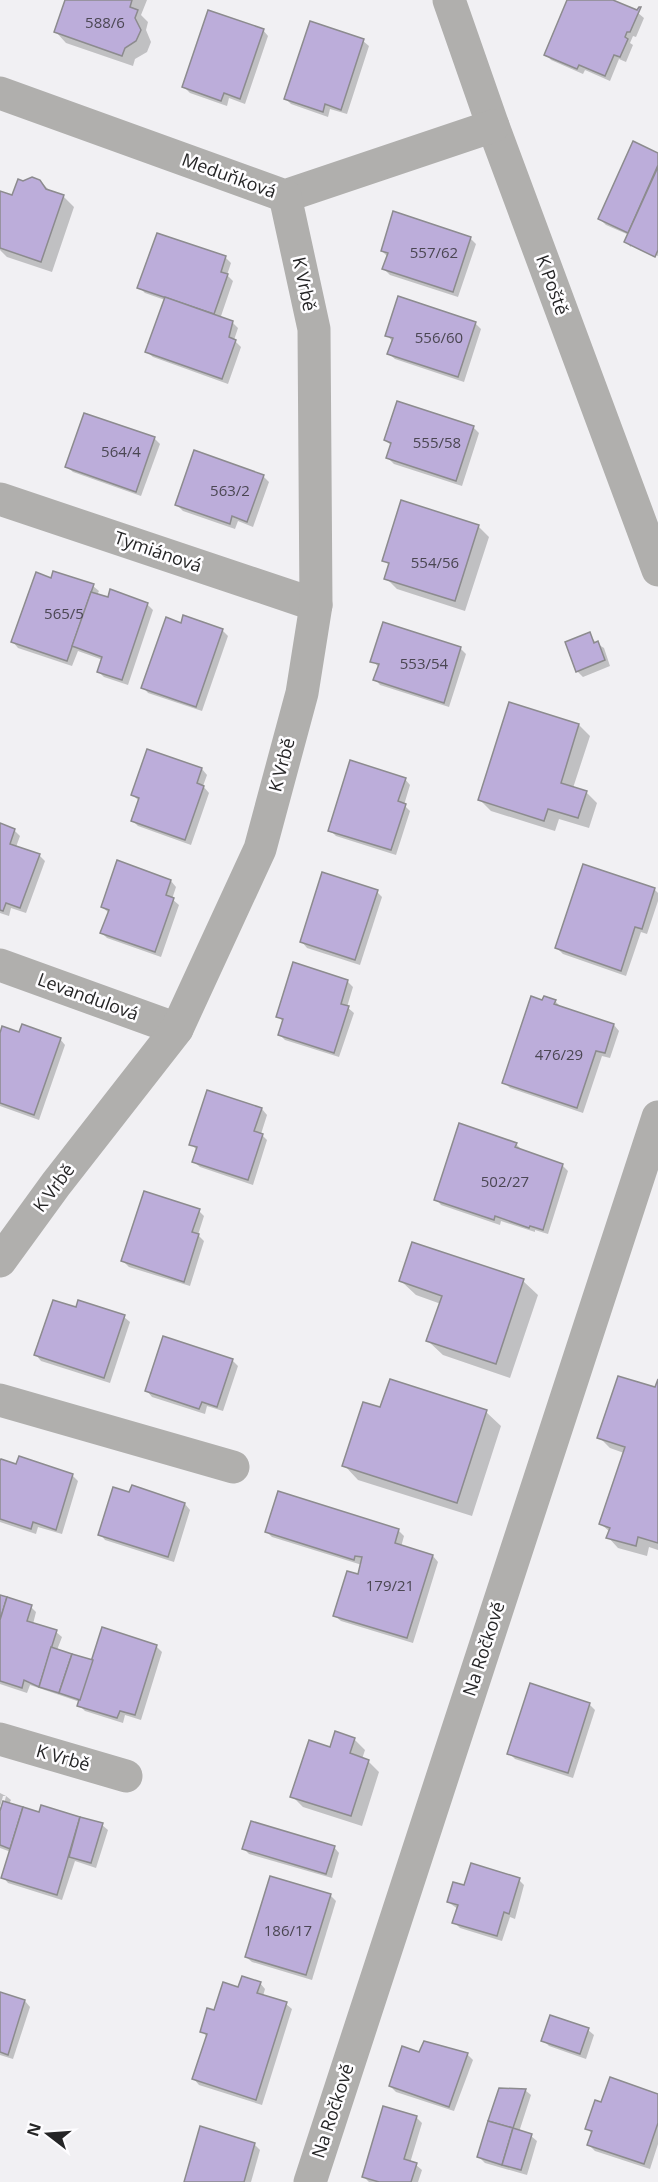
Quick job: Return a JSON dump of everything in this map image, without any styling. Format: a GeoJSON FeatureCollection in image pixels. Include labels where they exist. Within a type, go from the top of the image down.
{"type":"FeatureCollection","features":[{"type":"Feature","properties":{"kind":"street","name":"K Poště"},"geometry":{"type":"LineString","coordinates":[[449,0],[493,126],[658,570]]}},
{"type":"Feature","properties":{"kind":"street","name":"Meduňková"},"geometry":{"type":"LineString","coordinates":[[0,93],[285,196],[493,126]]}},
{"type":"Feature","properties":{"kind":"street","name":"K Vrbě"},"geometry":{"type":"LineString","coordinates":[[0,1261],[56,1184],[177,1029],[260,849],[302,693],[316,605],[314,328],[285,196]]}},
{"type":"Feature","properties":{"kind":"street","name":"Tymiánová"},"geometry":{"type":"LineString","coordinates":[[0,499],[316,605]]}},
{"type":"Feature","properties":{"kind":"street","name":"Levandulová"},"geometry":{"type":"LineString","coordinates":[[0,966],[177,1029]]}},
{"type":"Feature","properties":{"kind":"street","name":"Na Ročkově"},"geometry":{"type":"LineString","coordinates":[[310,2182],[658,1117]]}},
{"type":"Feature","properties":{"kind":"street"},"geometry":{"type":"LineString","coordinates":[[0,1400],[233,1467]]}},
{"type":"Feature","properties":{"kind":"street","name":"K Vrbě"},"geometry":{"type":"LineString","coordinates":[[0,1739],[126,1776]]}},
{"type":"Feature","properties":{"kind":"building"},"geometry":{"type":"Polygon","coordinates":[[[65,0],[132,0],[130,7],[138,10],[135,18],[141,30],[136,41],[125,48],[122,56],[54,32],[65,0]]]}},
{"type":"Feature","properties":{"kind":"building"},"geometry":{"type":"Polygon","coordinates":[[[567,0],[613,0],[637,10],[641,7],[630,32],[627,32],[625,37],[628,39],[620,57],[614,55],[605,76],[579,65],[577,69],[544,55],[567,0]]]}},
{"type":"Feature","properties":{"kind":"building"},"geometry":{"type":"Polygon","coordinates":[[[208,10],[264,29],[240,99],[224,93],[221,101],[182,87],[208,10]]]}},
{"type":"Feature","properties":{"kind":"building"},"geometry":{"type":"Polygon","coordinates":[[[310,21],[364,39],[341,110],[325,104],[323,112],[284,99],[310,21]]]}},
{"type":"Feature","properties":{"kind":"building"},"geometry":{"type":"Polygon","coordinates":[[[633,141],[658,153],[658,165],[628,233],[598,219],[633,141]]]}},
{"type":"Feature","properties":{"kind":"building"},"geometry":{"type":"Polygon","coordinates":[[[658,167],[658,250],[655,257],[624,242],[658,167]]]}},
{"type":"Feature","properties":{"kind":"building"},"geometry":{"type":"Polygon","coordinates":[[[32,177],[40,180],[46,189],[64,195],[41,262],[0,248],[0,191],[12,195],[18,179],[23,181],[32,177]]]}},
{"type":"Feature","properties":{"kind":"building"},"geometry":{"type":"Polygon","coordinates":[[[393,211],[471,237],[453,292],[382,269],[388,253],[381,251],[393,211]]]}},
{"type":"Feature","properties":{"kind":"building"},"geometry":{"type":"Polygon","coordinates":[[[157,233],[226,256],[221,272],[228,274],[214,314],[137,288],[157,233]]]}},
{"type":"Feature","properties":{"kind":"building"},"geometry":{"type":"Polygon","coordinates":[[[398,296],[476,322],[458,377],[387,354],[393,338],[385,336],[398,296]]]}},
{"type":"Feature","properties":{"kind":"building"},"geometry":{"type":"Polygon","coordinates":[[[165,297],[233,321],[229,337],[236,340],[222,379],[145,352],[165,297]]]}},
{"type":"Feature","properties":{"kind":"building"},"geometry":{"type":"Polygon","coordinates":[[[397,401],[474,426],[456,481],[386,458],[391,443],[384,440],[397,401]]]}},
{"type":"Feature","properties":{"kind":"building"},"geometry":{"type":"Polygon","coordinates":[[[84,413],[155,437],[136,492],[65,467],[84,413]]]}},
{"type":"Feature","properties":{"kind":"building"},"geometry":{"type":"Polygon","coordinates":[[[194,450],[264,475],[247,522],[232,516],[230,524],[175,505],[194,450]]]}},
{"type":"Feature","properties":{"kind":"building"},"geometry":{"type":"Polygon","coordinates":[[[401,500],[479,525],[455,601],[384,579],[389,563],[382,561],[401,500]]]}},
{"type":"Feature","properties":{"kind":"building"},"geometry":{"type":"Polygon","coordinates":[[[53,571],[94,584],[67,661],[11,642],[36,572],[51,578],[53,571]]]}},
{"type":"Feature","properties":{"kind":"building"},"geometry":{"type":"Polygon","coordinates":[[[110,589],[148,603],[122,680],[97,672],[102,657],[72,646],[91,592],[108,597],[110,589]]]}},
{"type":"Feature","properties":{"kind":"building"},"geometry":{"type":"Polygon","coordinates":[[[183,615],[223,629],[196,707],[141,688],[166,617],[181,623],[183,615]]]}},
{"type":"Feature","properties":{"kind":"building"},"geometry":{"type":"Polygon","coordinates":[[[383,622],[461,647],[444,703],[373,680],[379,664],[370,662],[383,622]]]}},
{"type":"Feature","properties":{"kind":"building"},"geometry":{"type":"Polygon","coordinates":[[[590,632],[594,643],[598,641],[605,660],[576,672],[565,642],[590,632]]]}},
{"type":"Feature","properties":{"kind":"building"},"geometry":{"type":"Polygon","coordinates":[[[509,702],[579,724],[561,783],[587,791],[578,818],[548,809],[544,821],[478,800],[509,702]]]}},
{"type":"Feature","properties":{"kind":"building"},"geometry":{"type":"Polygon","coordinates":[[[147,749],[202,768],[197,783],[204,786],[185,840],[131,821],[139,798],[131,795],[147,749]]]}},
{"type":"Feature","properties":{"kind":"building"},"geometry":{"type":"Polygon","coordinates":[[[350,760],[406,778],[398,801],[406,804],[391,850],[328,831],[350,760]]]}},
{"type":"Feature","properties":{"kind":"building"},"geometry":{"type":"Polygon","coordinates":[[[0,823],[15,829],[10,844],[40,854],[20,908],[6,903],[3,911],[0,910],[0,823]]]}},
{"type":"Feature","properties":{"kind":"building"},"geometry":{"type":"Polygon","coordinates":[[[117,860],[171,880],[166,895],[174,898],[155,952],[100,933],[109,910],[101,907],[117,860]]]}},
{"type":"Feature","properties":{"kind":"building"},"geometry":{"type":"Polygon","coordinates":[[[583,864],[655,888],[642,929],[635,927],[621,971],[555,948],[583,864]]]}},
{"type":"Feature","properties":{"kind":"building"},"geometry":{"type":"Polygon","coordinates":[[[322,872],[378,890],[355,960],[300,942],[322,872]]]}},
{"type":"Feature","properties":{"kind":"building"},"geometry":{"type":"Polygon","coordinates":[[[293,962],[348,980],[341,1004],[349,1006],[334,1053],[278,1035],[283,1019],[276,1017],[293,962]]]}},
{"type":"Feature","properties":{"kind":"building"},"geometry":{"type":"Polygon","coordinates":[[[531,996],[542,1000],[544,996],[556,1000],[554,1004],[614,1024],[605,1053],[596,1051],[577,1108],[502,1083],[531,996]]]}},
{"type":"Feature","properties":{"kind":"building"},"geometry":{"type":"Polygon","coordinates":[[[22,1024],[61,1038],[34,1115],[0,1103],[0,1033],[2,1026],[19,1032],[22,1024]]]}},
{"type":"Feature","properties":{"kind":"building"},"geometry":{"type":"Polygon","coordinates":[[[207,1090],[262,1108],[254,1131],[263,1134],[248,1180],[192,1162],[197,1147],[189,1145],[207,1090]]]}},
{"type":"Feature","properties":{"kind":"building"},"geometry":{"type":"Polygon","coordinates":[[[459,1123],[517,1143],[515,1147],[563,1164],[543,1230],[530,1226],[529,1228],[495,1216],[494,1220],[434,1200],[459,1123]]]}},
{"type":"Feature","properties":{"kind":"building"},"geometry":{"type":"Polygon","coordinates":[[[144,1191],[200,1209],[192,1232],[199,1234],[184,1282],[121,1261],[144,1191]]]}},
{"type":"Feature","properties":{"kind":"building"},"geometry":{"type":"Polygon","coordinates":[[[412,1242],[524,1279],[496,1364],[426,1341],[442,1296],[399,1281],[412,1242]]]}},
{"type":"Feature","properties":{"kind":"building"},"geometry":{"type":"Polygon","coordinates":[[[53,1300],[76,1307],[78,1300],[125,1315],[104,1378],[34,1355],[53,1300]]]}},
{"type":"Feature","properties":{"kind":"building"},"geometry":{"type":"Polygon","coordinates":[[[163,1336],[233,1359],[217,1407],[202,1402],[199,1409],[145,1391],[163,1336]]]}},
{"type":"Feature","properties":{"kind":"building"},"geometry":{"type":"Polygon","coordinates":[[[618,1376],[655,1387],[658,1379],[658,1543],[638,1537],[636,1546],[606,1538],[610,1528],[599,1524],[625,1447],[597,1438],[618,1376]]]}},
{"type":"Feature","properties":{"kind":"building"},"geometry":{"type":"Polygon","coordinates":[[[390,1379],[487,1410],[457,1503],[342,1466],[363,1402],[380,1407],[390,1379]]]}},
{"type":"Feature","properties":{"kind":"building"},"geometry":{"type":"Polygon","coordinates":[[[19,1456],[73,1474],[56,1530],[33,1522],[31,1529],[0,1519],[0,1461],[1,1459],[16,1464],[19,1456]]]}},
{"type":"Feature","properties":{"kind":"building"},"geometry":{"type":"Polygon","coordinates":[[[132,1485],[185,1503],[168,1557],[98,1535],[113,1487],[129,1492],[132,1485]]]}},
{"type":"Feature","properties":{"kind":"building"},"geometry":{"type":"Polygon","coordinates":[[[278,1491],[399,1529],[395,1543],[433,1555],[407,1638],[333,1616],[347,1571],[358,1574],[362,1557],[355,1556],[354,1560],[265,1532],[278,1491]]]}},
{"type":"Feature","properties":{"kind":"building"},"geometry":{"type":"Polygon","coordinates":[[[0,1595],[7,1597],[0,1620],[0,1595]]]}},
{"type":"Feature","properties":{"kind":"building"},"geometry":{"type":"Polygon","coordinates":[[[7,1597],[32,1605],[27,1621],[57,1630],[39,1687],[24,1680],[22,1688],[0,1681],[0,1620],[7,1597]]]}},
{"type":"Feature","properties":{"kind":"building"},"geometry":{"type":"Polygon","coordinates":[[[102,1627],[157,1645],[135,1715],[120,1711],[117,1718],[77,1706],[102,1627]]]}},
{"type":"Feature","properties":{"kind":"building"},"geometry":{"type":"Polygon","coordinates":[[[51,1647],[72,1654],[59,1693],[39,1687],[51,1647]]]}},
{"type":"Feature","properties":{"kind":"building"},"geometry":{"type":"Polygon","coordinates":[[[72,1654],[93,1660],[80,1700],[59,1693],[72,1654]]]}},
{"type":"Feature","properties":{"kind":"building"},"geometry":{"type":"Polygon","coordinates":[[[530,1683],[590,1703],[568,1773],[507,1754],[530,1683]]]}},
{"type":"Feature","properties":{"kind":"building"},"geometry":{"type":"Polygon","coordinates":[[[335,1731],[355,1738],[350,1753],[369,1760],[351,1816],[290,1797],[309,1740],[330,1747],[335,1731]]]}},
{"type":"Feature","properties":{"kind":"building"},"geometry":{"type":"Polygon","coordinates":[[[3,1801],[23,1807],[10,1849],[0,1845],[0,1811],[3,1801]]]}},
{"type":"Feature","properties":{"kind":"building"},"geometry":{"type":"Polygon","coordinates":[[[41,1805],[80,1817],[57,1895],[1,1878],[23,1807],[39,1812],[41,1805]]]}},
{"type":"Feature","properties":{"kind":"building"},"geometry":{"type":"Polygon","coordinates":[[[80,1817],[103,1823],[91,1863],[69,1857],[80,1817]]]}},
{"type":"Feature","properties":{"kind":"building"},"geometry":{"type":"Polygon","coordinates":[[[251,1821],[335,1846],[326,1874],[242,1849],[251,1821]]]}},
{"type":"Feature","properties":{"kind":"building"},"geometry":{"type":"Polygon","coordinates":[[[471,1863],[520,1878],[509,1914],[504,1912],[497,1936],[452,1923],[458,1905],[447,1902],[453,1882],[464,1885],[471,1863]]]}},
{"type":"Feature","properties":{"kind":"building"},"geometry":{"type":"Polygon","coordinates":[[[270,1876],[331,1894],[306,1975],[245,1957],[270,1876]]]}},
{"type":"Feature","properties":{"kind":"building"},"geometry":{"type":"Polygon","coordinates":[[[242,1976],[261,1982],[257,1993],[287,2002],[256,2100],[192,2079],[207,2034],[200,2032],[207,2008],[214,2010],[223,1982],[238,1987],[242,1976]]]}},
{"type":"Feature","properties":{"kind":"building"},"geometry":{"type":"Polygon","coordinates":[[[0,1992],[25,2000],[8,2055],[0,2052],[0,1992]]]}},
{"type":"Feature","properties":{"kind":"building"},"geometry":{"type":"Polygon","coordinates":[[[550,2015],[589,2028],[580,2054],[541,2041],[550,2015]]]}},
{"type":"Feature","properties":{"kind":"building"},"geometry":{"type":"Polygon","coordinates":[[[424,2041],[468,2053],[449,2107],[389,2086],[402,2046],[419,2052],[424,2041]]]}},
{"type":"Feature","properties":{"kind":"building"},"geometry":{"type":"Polygon","coordinates":[[[610,2077],[658,2094],[658,2123],[644,2164],[587,2145],[592,2131],[585,2129],[595,2100],[601,2102],[610,2077]]]}},
{"type":"Feature","properties":{"kind":"building"},"geometry":{"type":"Polygon","coordinates":[[[499,2088],[526,2089],[513,2128],[488,2121],[499,2088]]]}},
{"type":"Feature","properties":{"kind":"building"},"geometry":{"type":"Polygon","coordinates":[[[383,2106],[417,2116],[404,2159],[417,2163],[411,2182],[379,2182],[362,2177],[383,2106]]]}},
{"type":"Feature","properties":{"kind":"building"},"geometry":{"type":"Polygon","coordinates":[[[488,2121],[513,2128],[502,2165],[477,2157],[488,2121]]]}},
{"type":"Feature","properties":{"kind":"building"},"geometry":{"type":"Polygon","coordinates":[[[200,2126],[255,2143],[244,2182],[184,2182],[200,2126]]]}},
{"type":"Feature","properties":{"kind":"building"},"geometry":{"type":"Polygon","coordinates":[[[513,2128],[532,2134],[521,2170],[502,2165],[513,2128]]]}}]}
